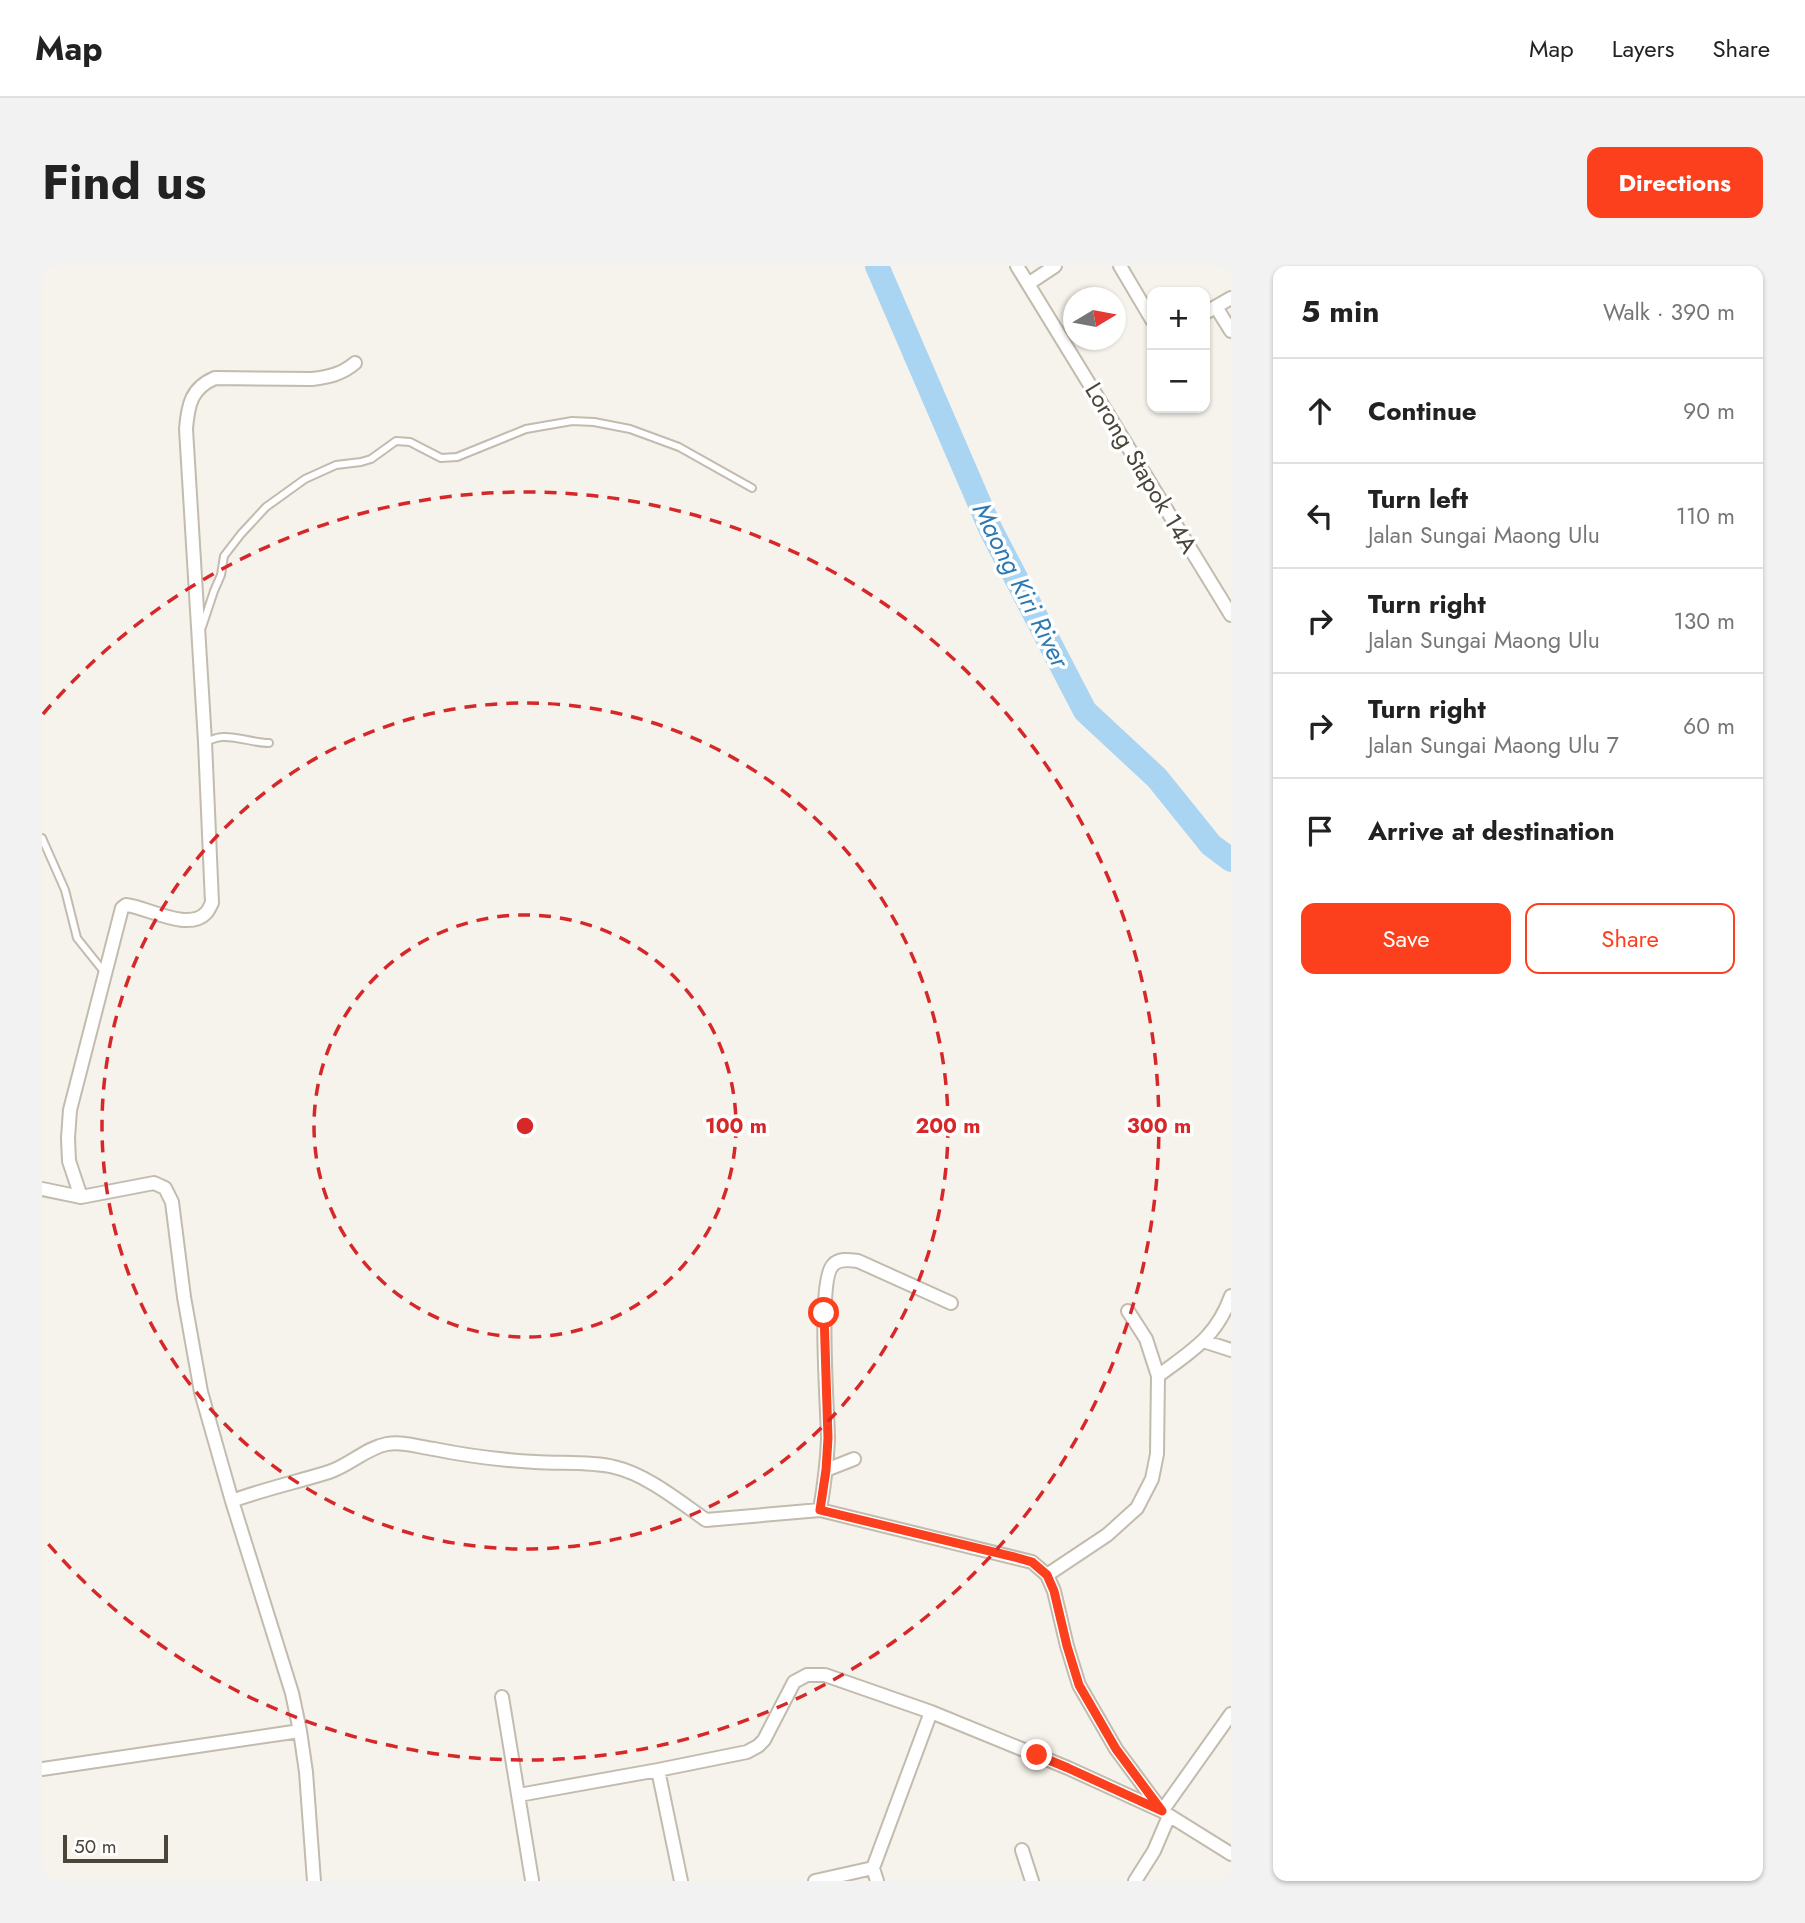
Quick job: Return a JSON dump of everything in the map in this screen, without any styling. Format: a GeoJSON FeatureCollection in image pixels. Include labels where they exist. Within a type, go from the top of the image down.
{"type":"FeatureCollection","features":[{"type":"Feature","properties":{"kind":"street","name":"Lorong Stapok 14A"},"geometry":{"type":"LineString","coordinates":[[1017,266],[1231,615]]}},
{"type":"Feature","properties":{"kind":"street"},"geometry":{"type":"LineString","coordinates":[[1028,284],[1055,266]]}},
{"type":"Feature","properties":{"kind":"street"},"geometry":{"type":"LineString","coordinates":[[1124,268],[1147,311]]}},
{"type":"Feature","properties":{"kind":"street"},"geometry":{"type":"LineString","coordinates":[[1231,298],[1211,310],[1231,331]]}},
{"type":"Feature","properties":{"kind":"street"},"geometry":{"type":"LineString","coordinates":[[81,1197],[69,1161],[70,1110],[122,908],[126,905],[185,920],[198,918],[206,913],[212,903],[187,411],[202,383],[215,378],[312,379],[337,374],[355,363]]}},
{"type":"Feature","properties":{"kind":"street"},"geometry":{"type":"LineString","coordinates":[[42,1189],[81,1197],[154,1183],[165,1188],[172,1202],[184,1297],[201,1392],[292,1693],[300,1731],[306,1772],[314,1881]]}},
{"type":"Feature","properties":{"kind":"street"},"geometry":{"type":"LineString","coordinates":[[820,1510],[828,1438],[824,1313],[826,1277],[833,1264],[843,1259],[858,1261],[951,1303]]}},
{"type":"Feature","properties":{"kind":"street"},"geometry":{"type":"LineString","coordinates":[[1158,1376],[1203,1342],[1221,1321],[1231,1296]]}},
{"type":"Feature","properties":{"kind":"street"},"geometry":{"type":"LineString","coordinates":[[1047,1575],[1107,1535],[1137,1508],[1153,1479],[1157,1454],[1158,1376],[1146,1339],[1128,1311]]}},
{"type":"Feature","properties":{"kind":"street"},"geometry":{"type":"LineString","coordinates":[[1203,1342],[1231,1350]]}},
{"type":"Feature","properties":{"kind":"street"},"geometry":{"type":"LineString","coordinates":[[232,1500],[330,1471],[353,1462],[374,1448],[404,1444],[487,1459],[579,1463],[616,1468],[659,1487],[706,1520],[820,1510],[1032,1562],[1047,1575],[1054,1591],[1079,1685],[1116,1749],[1165,1814]]}},
{"type":"Feature","properties":{"kind":"street"},"geometry":{"type":"LineString","coordinates":[[826,1470],[854,1460]]}},
{"type":"Feature","properties":{"kind":"street"},"geometry":{"type":"LineString","coordinates":[[519,1795],[747,1752],[764,1740],[794,1682],[807,1675],[825,1675],[931,1712],[1068,1768],[1165,1814],[1231,1854]]}},
{"type":"Feature","properties":{"kind":"street"},"geometry":{"type":"LineString","coordinates":[[502,1697],[532,1880]]}},
{"type":"Feature","properties":{"kind":"street"},"geometry":{"type":"LineString","coordinates":[[815,1881],[875,1875],[931,1712]]}},
{"type":"Feature","properties":{"kind":"street"},"geometry":{"type":"LineString","coordinates":[[1135,1881],[1154,1851],[1165,1814],[1231,1714]]}},
{"type":"Feature","properties":{"kind":"street"},"geometry":{"type":"LineString","coordinates":[[42,1769],[300,1731]]}},
{"type":"Feature","properties":{"kind":"street"},"geometry":{"type":"LineString","coordinates":[[658,1770],[681,1881]]}},
{"type":"Feature","properties":{"kind":"street"},"geometry":{"type":"LineString","coordinates":[[1022,1850],[1032,1881]]}},
{"type":"Feature","properties":{"kind":"lane"},"geometry":{"type":"LineString","coordinates":[[199,636],[220,575],[223,556],[266,507],[305,479],[336,465],[371,459],[396,441],[410,442],[441,458],[457,457],[526,429],[572,421],[594,422],[630,429],[679,447],[752,488]]}},
{"type":"Feature","properties":{"kind":"lane"},"geometry":{"type":"LineString","coordinates":[[205,742],[221,737],[269,743]]}},
{"type":"Feature","properties":{"kind":"lane"},"geometry":{"type":"LineString","coordinates":[[42,838],[65,890],[77,938],[106,974]]}},
{"type":"Feature","properties":{"kind":"waterway","name":"Maong Kiri River"},"geometry":{"type":"LineString","coordinates":[[877,266],[991,530],[1085,711],[1157,778],[1211,845],[1231,860]]}},
{"type":"Feature","properties":{"kind":"route"},"geometry":{"type":"LineString","coordinates":[[824,1313],[828,1438],[820,1510],[1032,1562],[1047,1575],[1054,1591],[1079,1685],[1116,1749],[1162,1811],[1037,1755]]}}]}
